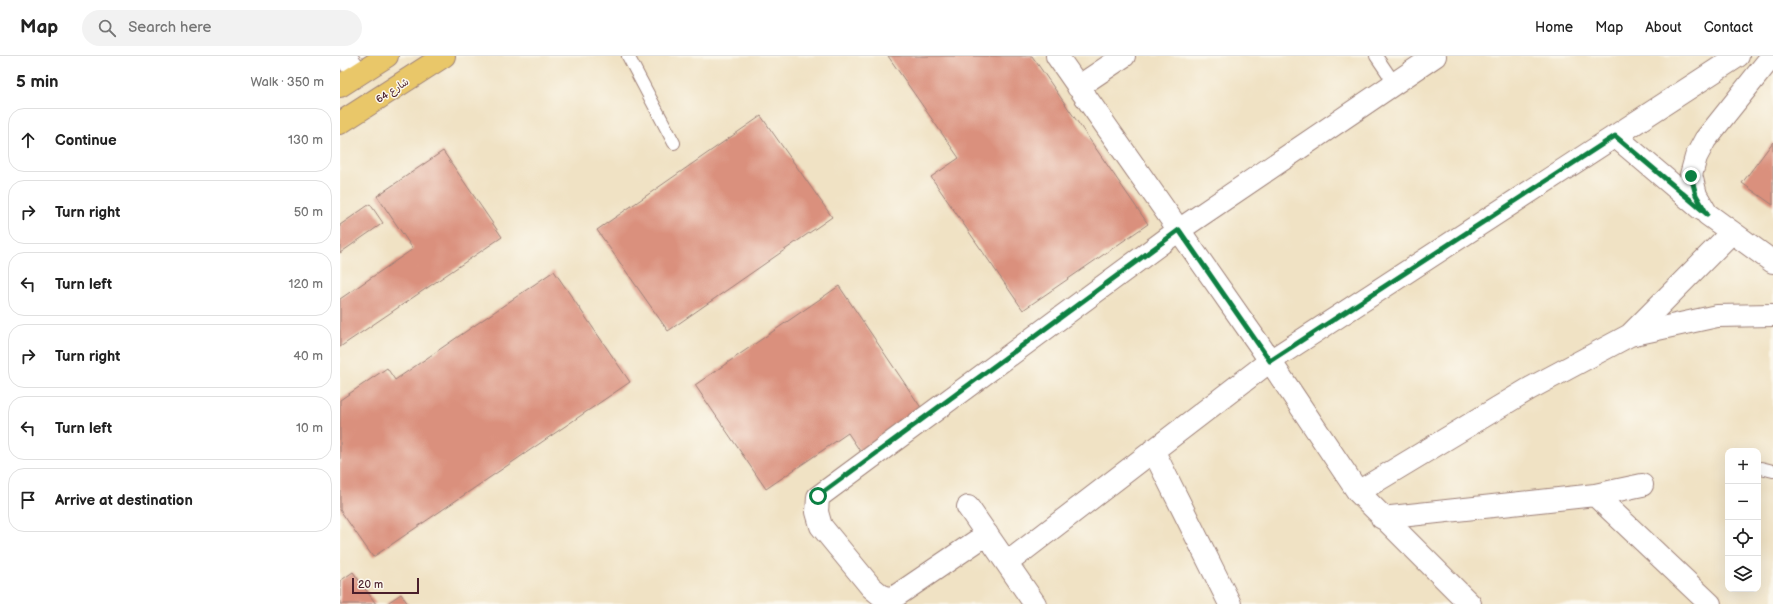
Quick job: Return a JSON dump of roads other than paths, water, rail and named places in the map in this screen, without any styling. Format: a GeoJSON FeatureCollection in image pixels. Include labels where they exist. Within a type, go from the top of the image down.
{"type":"FeatureCollection","features":[{"type":"Feature","properties":{"kind":"main road"},"geometry":{"type":"LineString","coordinates":[[340,86],[387,56]]}},
{"type":"Feature","properties":{"kind":"main road","name":"شارع 64"},"geometry":{"type":"LineString","coordinates":[[340,123],[444,56]]}},
{"type":"Feature","properties":{"kind":"street"},"geometry":{"type":"LineString","coordinates":[[345,56],[358,74]]}},
{"type":"Feature","properties":{"kind":"street"},"geometry":{"type":"LineString","coordinates":[[1057,56],[1270,361],[1358,492],[1382,518],[1470,604]]}},
{"type":"Feature","properties":{"kind":"street"},"geometry":{"type":"LineString","coordinates":[[1078,86],[1124,56]]}},
{"type":"Feature","properties":{"kind":"street"},"geometry":{"type":"LineString","coordinates":[[987,534],[893,598],[883,597],[871,587],[821,526],[817,512],[818,496],[1179,230],[1435,56]]}},
{"type":"Feature","properties":{"kind":"street"},"geometry":{"type":"LineString","coordinates":[[1007,563],[1270,361],[1738,56]]}},
{"type":"Feature","properties":{"kind":"street"},"geometry":{"type":"LineString","coordinates":[[1707,214],[1696,195],[1691,176],[1696,157],[1705,140],[1772,56]]}},
{"type":"Feature","properties":{"kind":"street"},"geometry":{"type":"LineString","coordinates":[[1615,136],[1707,214],[1773,262]]}},
{"type":"Feature","properties":{"kind":"street"},"geometry":{"type":"LineString","coordinates":[[1630,335],[1732,232]]}},
{"type":"Feature","properties":{"kind":"street"},"geometry":{"type":"LineString","coordinates":[[1358,492],[1529,389],[1630,335],[1717,316],[1773,315]]}},
{"type":"Feature","properties":{"kind":"street"},"geometry":{"type":"LineString","coordinates":[[1153,450],[1230,604]]}},
{"type":"Feature","properties":{"kind":"street"},"geometry":{"type":"LineString","coordinates":[[1382,518],[1594,495],[1642,485]]}},
{"type":"Feature","properties":{"kind":"street"},"geometry":{"type":"LineString","coordinates":[[1594,495],[1710,604]]}},
{"type":"Feature","properties":{"kind":"street"},"geometry":{"type":"LineString","coordinates":[[968,507],[1035,604]]}},
{"type":"Feature","properties":{"kind":"lane"},"geometry":{"type":"LineString","coordinates":[[628,56],[674,143]]}},
{"type":"Feature","properties":{"kind":"lane"},"geometry":{"type":"LineString","coordinates":[[1376,56],[1395,84]]}}]}
